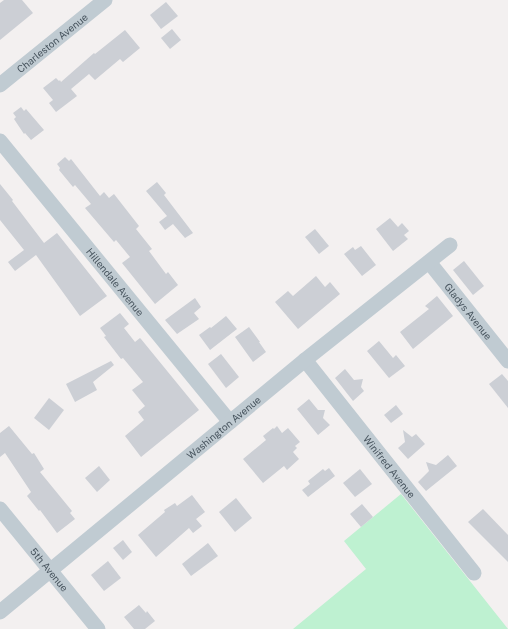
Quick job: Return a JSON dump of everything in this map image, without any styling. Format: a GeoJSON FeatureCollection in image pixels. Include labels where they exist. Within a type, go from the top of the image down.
{"type":"FeatureCollection","features":[{"type":"Feature","properties":{"kind":"street","name":"Charleston Avenue"},"geometry":{"type":"LineString","coordinates":[[0,85],[105,0]]}},
{"type":"Feature","properties":{"kind":"street","name":"Hillendale Avenue"},"geometry":{"type":"LineString","coordinates":[[0,140],[230,422]]}},
{"type":"Feature","properties":{"kind":"street","name":"Washington Avenue"},"geometry":{"type":"LineString","coordinates":[[0,612],[305,360],[450,245]]}},
{"type":"Feature","properties":{"kind":"street","name":"Gladys Avenue"},"geometry":{"type":"LineString","coordinates":[[430,262],[508,361]]}},
{"type":"Feature","properties":{"kind":"street","name":"Winifred Avenue"},"geometry":{"type":"LineString","coordinates":[[305,360],[474,573]]}},
{"type":"Feature","properties":{"kind":"street","name":"5th Avenue"},"geometry":{"type":"LineString","coordinates":[[0,509],[98,629]]}},
{"type":"Feature","properties":{"kind":"green space"},"geometry":{"type":"Polygon","coordinates":[[[401,494],[508,629],[293,629],[366,569],[344,541],[401,494]]]}},
{"type":"Feature","properties":{"kind":"building"},"geometry":{"type":"Polygon","coordinates":[[[4,0],[22,0],[33,13],[0,40],[0,3],[4,0]]]}},
{"type":"Feature","properties":{"kind":"building"},"geometry":{"type":"Polygon","coordinates":[[[166,2],[178,16],[161,29],[150,15],[166,2]]]}},
{"type":"Feature","properties":{"kind":"building"},"geometry":{"type":"Polygon","coordinates":[[[172,29],[181,40],[170,49],[161,38],[172,29]]]}},
{"type":"Feature","properties":{"kind":"building"},"geometry":{"type":"Polygon","coordinates":[[[125,30],[140,48],[123,62],[120,59],[95,80],[89,74],[71,89],[77,96],[56,112],[49,103],[53,100],[43,88],[56,78],[61,82],[94,53],[95,54],[125,30]]]}},
{"type":"Feature","properties":{"kind":"building"},"geometry":{"type":"Polygon","coordinates":[[[21,107],[24,111],[26,109],[44,130],[31,140],[25,133],[24,134],[14,119],[16,117],[13,113],[21,107]]]}},
{"type":"Feature","properties":{"kind":"building"},"geometry":{"type":"Polygon","coordinates":[[[65,157],[69,161],[71,159],[100,196],[104,192],[109,198],[114,194],[139,226],[136,229],[152,249],[149,251],[166,274],[168,272],[178,285],[155,304],[122,263],[130,257],[116,240],[114,242],[85,208],[91,204],[75,185],[73,187],[59,170],[60,168],[57,164],[65,157]]]}},
{"type":"Feature","properties":{"kind":"building"},"geometry":{"type":"Polygon","coordinates":[[[157,182],[166,193],[164,195],[193,233],[185,238],[173,224],[165,230],[159,222],[167,216],[146,191],[157,182]]]}},
{"type":"Feature","properties":{"kind":"building"},"geometry":{"type":"Polygon","coordinates":[[[0,184],[44,243],[57,233],[107,296],[80,316],[36,255],[15,271],[8,262],[24,250],[0,220],[0,184]]]}},
{"type":"Feature","properties":{"kind":"building"},"geometry":{"type":"Polygon","coordinates":[[[390,218],[398,227],[402,223],[409,231],[404,235],[408,239],[393,251],[376,229],[390,218]]]}},
{"type":"Feature","properties":{"kind":"building"},"geometry":{"type":"Polygon","coordinates":[[[315,229],[329,246],[319,254],[305,237],[315,229]]]}},
{"type":"Feature","properties":{"kind":"building"},"geometry":{"type":"Polygon","coordinates":[[[361,246],[376,265],[362,276],[344,254],[353,247],[355,250],[361,246]]]}},
{"type":"Feature","properties":{"kind":"building"},"geometry":{"type":"Polygon","coordinates":[[[464,261],[484,286],[473,295],[453,270],[464,261]]]}},
{"type":"Feature","properties":{"kind":"building"},"geometry":{"type":"Polygon","coordinates":[[[316,276],[325,287],[330,282],[340,294],[298,329],[275,302],[288,291],[293,296],[316,276]]]}},
{"type":"Feature","properties":{"kind":"building"},"geometry":{"type":"Polygon","coordinates":[[[437,296],[453,316],[413,349],[400,332],[429,309],[425,306],[437,296]]]}},
{"type":"Feature","properties":{"kind":"building"},"geometry":{"type":"Polygon","coordinates":[[[195,298],[201,307],[194,313],[199,319],[177,334],[165,320],[195,298]]]}},
{"type":"Feature","properties":{"kind":"building"},"geometry":{"type":"Polygon","coordinates":[[[120,313],[129,324],[124,328],[135,342],[140,338],[141,339],[199,410],[141,457],[125,436],[144,420],[138,412],[145,406],[132,390],[143,382],[123,358],[121,359],[104,337],[106,336],[100,328],[120,313]]]}},
{"type":"Feature","properties":{"kind":"building"},"geometry":{"type":"Polygon","coordinates":[[[226,316],[237,329],[210,350],[199,335],[226,316]]]}},
{"type":"Feature","properties":{"kind":"building"},"geometry":{"type":"Polygon","coordinates":[[[249,327],[266,352],[253,362],[235,337],[249,327]]]}},
{"type":"Feature","properties":{"kind":"building"},"geometry":{"type":"Polygon","coordinates":[[[379,341],[393,358],[396,355],[405,366],[389,378],[367,351],[379,341]]]}},
{"type":"Feature","properties":{"kind":"building"},"geometry":{"type":"Polygon","coordinates":[[[221,354],[239,377],[226,388],[208,364],[221,354]]]}},
{"type":"Feature","properties":{"kind":"building"},"geometry":{"type":"Polygon","coordinates":[[[111,361],[114,365],[93,382],[97,390],[75,402],[66,384],[111,361]]]}},
{"type":"Feature","properties":{"kind":"building"},"geometry":{"type":"Polygon","coordinates":[[[345,369],[354,380],[363,379],[361,387],[364,391],[353,401],[335,378],[345,369]]]}},
{"type":"Feature","properties":{"kind":"building"},"geometry":{"type":"Polygon","coordinates":[[[502,374],[508,381],[508,408],[489,384],[502,374]]]}},
{"type":"Feature","properties":{"kind":"building"},"geometry":{"type":"Polygon","coordinates":[[[49,398],[64,410],[49,430],[34,418],[49,398]]]}},
{"type":"Feature","properties":{"kind":"building"},"geometry":{"type":"Polygon","coordinates":[[[309,399],[318,410],[325,410],[323,418],[330,425],[318,435],[297,409],[309,399]]]}},
{"type":"Feature","properties":{"kind":"building"},"geometry":{"type":"Polygon","coordinates":[[[396,405],[403,414],[391,423],[384,415],[396,405]]]}},
{"type":"Feature","properties":{"kind":"building"},"geometry":{"type":"Polygon","coordinates":[[[9,426],[32,454],[34,453],[44,469],[40,472],[72,511],[70,513],[75,519],[57,533],[40,510],[39,511],[27,496],[31,492],[5,453],[0,457],[0,433],[9,426]]]}},
{"type":"Feature","properties":{"kind":"building"},"geometry":{"type":"Polygon","coordinates":[[[277,426],[282,433],[288,428],[300,442],[295,446],[297,448],[293,452],[299,459],[287,470],[284,466],[263,483],[243,459],[266,440],[263,436],[277,426]]]}},
{"type":"Feature","properties":{"kind":"building"},"geometry":{"type":"Polygon","coordinates":[[[403,430],[412,437],[416,434],[425,444],[408,459],[398,448],[405,442],[403,430]]]}},
{"type":"Feature","properties":{"kind":"building"},"geometry":{"type":"Polygon","coordinates":[[[448,455],[457,466],[426,491],[418,482],[429,471],[426,462],[436,465],[448,455]]]}},
{"type":"Feature","properties":{"kind":"building"},"geometry":{"type":"Polygon","coordinates":[[[99,466],[110,480],[97,492],[85,478],[99,466]]]}},
{"type":"Feature","properties":{"kind":"building"},"geometry":{"type":"Polygon","coordinates":[[[329,468],[335,476],[308,497],[302,490],[310,484],[308,481],[323,469],[325,471],[329,468]]]}},
{"type":"Feature","properties":{"kind":"building"},"geometry":{"type":"Polygon","coordinates":[[[360,469],[372,484],[355,497],[343,483],[360,469]]]}},
{"type":"Feature","properties":{"kind":"building"},"geometry":{"type":"Polygon","coordinates":[[[192,495],[205,512],[196,519],[202,526],[193,533],[189,528],[156,557],[138,535],[165,512],[164,510],[175,503],[177,506],[192,495]]]}},
{"type":"Feature","properties":{"kind":"building"},"geometry":{"type":"Polygon","coordinates":[[[236,498],[252,518],[235,532],[219,512],[236,498]]]}},
{"type":"Feature","properties":{"kind":"building"},"geometry":{"type":"Polygon","coordinates":[[[362,504],[373,517],[361,527],[350,514],[362,504]]]}},
{"type":"Feature","properties":{"kind":"building"},"geometry":{"type":"Polygon","coordinates":[[[483,509],[508,535],[508,562],[468,522],[483,509]]]}},
{"type":"Feature","properties":{"kind":"building"},"geometry":{"type":"Polygon","coordinates":[[[123,540],[132,552],[123,560],[113,548],[123,540]]]}},
{"type":"Feature","properties":{"kind":"building"},"geometry":{"type":"Polygon","coordinates":[[[208,543],[218,556],[191,576],[182,564],[208,543]]]}},
{"type":"Feature","properties":{"kind":"building"},"geometry":{"type":"Polygon","coordinates":[[[108,561],[121,578],[104,591],[91,575],[108,561]]]}},
{"type":"Feature","properties":{"kind":"building"},"geometry":{"type":"Polygon","coordinates":[[[139,605],[146,613],[147,611],[155,621],[145,629],[134,629],[124,617],[139,605]]]}}]}
